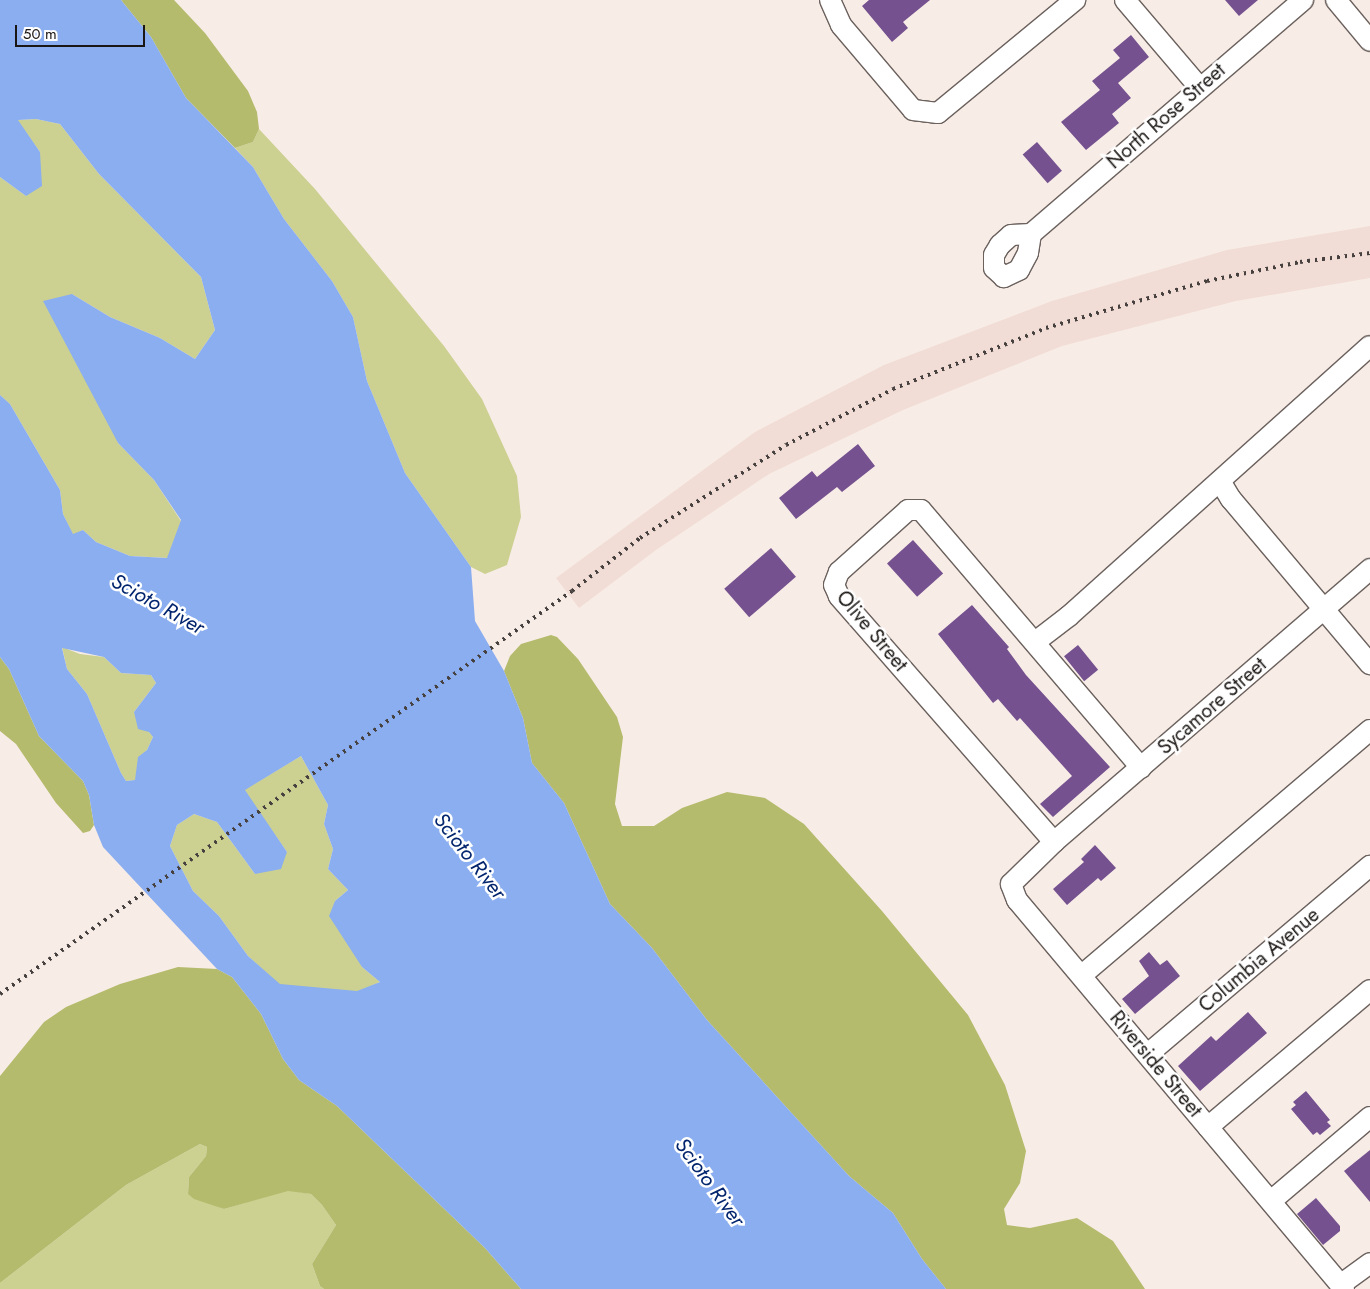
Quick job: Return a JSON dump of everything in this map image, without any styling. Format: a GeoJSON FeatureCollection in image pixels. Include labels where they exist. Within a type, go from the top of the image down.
{"type":"FeatureCollection","features":[{"type":"Feature","properties":{"kind":"street"},"geometry":{"type":"LineString","coordinates":[[830,0],[841,25],[914,110],[938,113],[1075,0]]}},
{"type":"Feature","properties":{"kind":"street"},"geometry":{"type":"LineString","coordinates":[[1125,0],[1199,87]]}},
{"type":"Feature","properties":{"kind":"street","name":"North Rose Street"},"geometry":{"type":"LineString","coordinates":[[1031,234],[1199,87],[1304,0]]}},
{"type":"Feature","properties":{"kind":"street"},"geometry":{"type":"LineString","coordinates":[[1336,0],[1370,41]]}},
{"type":"Feature","properties":{"kind":"street"},"geometry":{"type":"LineString","coordinates":[[1035,642],[1220,481],[1370,346]]}},
{"type":"Feature","properties":{"kind":"street"},"geometry":{"type":"LineString","coordinates":[[1220,481],[1231,499],[1370,664]]}},
{"type":"Feature","properties":{"kind":"street","name":"Olive Street"},"geometry":{"type":"LineString","coordinates":[[1054,842],[839,596],[834,585],[839,572],[914,508],[921,510],[1141,768]]}},
{"type":"Feature","properties":{"kind":"street","name":"Sycamore Street"},"geometry":{"type":"LineString","coordinates":[[1054,842],[1370,569]]}},
{"type":"Feature","properties":{"kind":"street"},"geometry":{"type":"LineString","coordinates":[[1082,975],[1370,730]]}},
{"type":"Feature","properties":{"kind":"street","name":"Riverside Street"},"geometry":{"type":"LineString","coordinates":[[1054,842],[1016,877],[1011,884],[1013,892],[1342,1287]]}},
{"type":"Feature","properties":{"kind":"street","name":"Columbia Avenue"},"geometry":{"type":"LineString","coordinates":[[1148,1054],[1370,866]]}},
{"type":"Feature","properties":{"kind":"street"},"geometry":{"type":"LineString","coordinates":[[1208,1127],[1370,990]]}},
{"type":"Feature","properties":{"kind":"street"},"geometry":{"type":"LineString","coordinates":[[1271,1201],[1370,1117]]}},
{"type":"Feature","properties":{"kind":"street"},"geometry":{"type":"LineString","coordinates":[[1342,1287],[1370,1263]]}},
{"type":"Feature","properties":{"kind":"shaded area"},"geometry":{"type":"Polygon","coordinates":[[[1370,226],[1370,278],[1236,301],[1062,346],[903,410],[769,474],[656,550],[579,608],[556,578],[755,432],[884,365],[1052,301],[1227,250],[1370,226]]]}},
{"type":"Feature","properties":{"kind":"green space"},"geometry":{"type":"Polygon","coordinates":[[[121,0],[174,0],[205,33],[248,91],[257,112],[259,129],[253,142],[235,148],[186,98],[151,37],[121,0]]]}},
{"type":"Feature","properties":{"kind":"green space"},"geometry":{"type":"Polygon","coordinates":[[[36,119],[60,124],[99,174],[201,277],[215,330],[195,359],[160,338],[110,317],[72,294],[118,443],[154,480],[181,521],[168,558],[130,556],[96,542],[83,530],[73,535],[63,514],[60,490],[10,404],[0,395],[0,177],[26,196],[40,152],[17,120],[36,119]]]}},
{"type":"Feature","properties":{"kind":"green space"},"geometry":{"type":"Polygon","coordinates":[[[259,129],[315,189],[444,346],[482,399],[517,476],[521,517],[507,565],[485,574],[471,567],[405,473],[367,381],[353,317],[332,281],[284,219],[253,167],[235,148],[253,142],[259,129]]]}},
{"type":"Feature","properties":{"kind":"green space"},"geometry":{"type":"Polygon","coordinates":[[[551,635],[557,637],[578,659],[617,717],[623,737],[615,804],[622,826],[654,826],[682,808],[727,792],[765,798],[804,824],[882,911],[968,1015],[1005,1085],[1026,1151],[1020,1183],[1004,1209],[1007,1225],[1030,1228],[1077,1218],[1113,1241],[1145,1289],[946,1289],[922,1259],[893,1213],[849,1176],[707,1020],[652,948],[610,904],[564,803],[532,763],[523,718],[504,671],[510,656],[521,644],[551,635]]]}},
{"type":"Feature","properties":{"kind":"green space"},"geometry":{"type":"Polygon","coordinates":[[[62,647],[80,654],[104,657],[121,673],[151,675],[156,683],[134,712],[153,737],[147,750],[139,758],[136,780],[126,781],[121,773],[87,694],[67,669],[62,647]]]}},
{"type":"Feature","properties":{"kind":"green space"},"geometry":{"type":"Polygon","coordinates":[[[0,657],[9,669],[39,736],[83,781],[89,795],[94,825],[90,831],[83,833],[56,803],[16,744],[0,731],[0,657]]]}},
{"type":"Feature","properties":{"kind":"green space"},"geometry":{"type":"Polygon","coordinates":[[[301,756],[328,805],[324,824],[333,849],[328,869],[348,890],[335,901],[362,967],[380,982],[357,992],[280,985],[248,956],[219,916],[193,891],[170,846],[177,825],[194,814],[217,822],[255,874],[287,852],[244,790],[301,756]]]}},
{"type":"Feature","properties":{"kind":"green space"},"geometry":{"type":"Polygon","coordinates":[[[178,967],[217,969],[232,977],[261,1014],[283,1059],[299,1080],[337,1106],[485,1248],[521,1289],[324,1289],[320,1286],[312,1264],[336,1225],[322,1205],[311,1194],[288,1191],[224,1209],[194,1199],[188,1194],[189,1177],[206,1156],[207,1147],[200,1144],[126,1185],[0,1283],[0,1076],[44,1022],[66,1007],[120,984],[178,967]]]}},
{"type":"Feature","properties":{"kind":"green space"},"geometry":{"type":"Polygon","coordinates":[[[200,1144],[207,1147],[206,1156],[189,1177],[188,1194],[224,1209],[288,1190],[311,1194],[322,1205],[336,1225],[312,1264],[320,1286],[324,1289],[0,1289],[0,1283],[126,1185],[200,1144]]]}},
{"type":"Feature","properties":{"kind":"water","name":"Scioto River"},"geometry":{"type":"Polygon","coordinates":[[[0,0],[121,0],[151,37],[186,98],[253,167],[284,219],[332,281],[353,317],[367,381],[405,473],[471,567],[475,621],[504,671],[523,718],[532,763],[564,803],[610,904],[652,948],[707,1020],[849,1176],[893,1213],[922,1259],[946,1289],[521,1289],[485,1248],[337,1106],[299,1080],[283,1059],[261,1014],[232,977],[217,969],[103,847],[94,825],[89,795],[83,781],[39,736],[9,669],[0,657],[0,395],[10,404],[60,490],[63,514],[73,534],[83,530],[96,542],[130,556],[167,558],[181,520],[154,480],[118,443],[43,301],[72,294],[110,317],[160,338],[195,359],[215,330],[201,277],[99,174],[60,124],[36,119],[18,120],[40,152],[42,186],[26,196],[0,177],[0,0]],[[62,648],[67,669],[87,694],[121,773],[126,781],[135,780],[138,757],[147,750],[153,737],[149,732],[138,729],[134,712],[156,683],[151,675],[121,673],[104,657],[62,648]],[[301,756],[245,790],[287,852],[281,869],[255,874],[217,822],[194,814],[177,825],[170,846],[193,891],[219,916],[248,956],[280,984],[357,991],[380,982],[362,967],[329,916],[335,901],[348,890],[328,869],[333,849],[324,824],[328,805],[301,756]]]}},
{"type":"Feature","properties":{"kind":"building"},"geometry":{"type":"Polygon","coordinates":[[[869,0],[930,0],[903,22],[908,28],[892,42],[862,6],[869,0]]]}},
{"type":"Feature","properties":{"kind":"building"},"geometry":{"type":"Polygon","coordinates":[[[1225,0],[1258,0],[1239,16],[1225,0]]]}},
{"type":"Feature","properties":{"kind":"building"},"geometry":{"type":"Polygon","coordinates":[[[1131,35],[1149,57],[1118,83],[1131,98],[1112,114],[1119,123],[1086,150],[1061,122],[1100,90],[1092,81],[1120,58],[1113,50],[1131,35]]]}},
{"type":"Feature","properties":{"kind":"building"},"geometry":{"type":"Polygon","coordinates":[[[1037,142],[1062,171],[1048,183],[1023,154],[1037,142]]]}},
{"type":"Feature","properties":{"kind":"building"},"geometry":{"type":"Polygon","coordinates":[[[858,444],[875,466],[842,492],[837,487],[796,519],[779,498],[812,471],[817,477],[858,444]]]}},
{"type":"Feature","properties":{"kind":"building"},"geometry":{"type":"Polygon","coordinates":[[[913,540],[943,573],[917,597],[887,563],[913,540]]]}},
{"type":"Feature","properties":{"kind":"building"},"geometry":{"type":"Polygon","coordinates":[[[771,548],[796,577],[749,617],[724,589],[771,548]]]}},
{"type":"Feature","properties":{"kind":"building"},"geometry":{"type":"Polygon","coordinates":[[[972,605],[1009,647],[1007,649],[1026,675],[1110,767],[1053,817],[1040,804],[1072,776],[1020,718],[1017,721],[998,699],[993,703],[938,634],[972,605]]]}},
{"type":"Feature","properties":{"kind":"building"},"geometry":{"type":"Polygon","coordinates":[[[1078,645],[1098,670],[1084,681],[1064,656],[1078,645]]]}},
{"type":"Feature","properties":{"kind":"building"},"geometry":{"type":"Polygon","coordinates":[[[1095,845],[1116,868],[1101,881],[1098,878],[1067,905],[1053,889],[1084,862],[1081,859],[1095,845]]]}},
{"type":"Feature","properties":{"kind":"building"},"geometry":{"type":"Polygon","coordinates":[[[1149,952],[1160,965],[1167,960],[1180,976],[1135,1014],[1122,999],[1149,976],[1139,961],[1149,952]]]}},
{"type":"Feature","properties":{"kind":"building"},"geometry":{"type":"Polygon","coordinates":[[[1248,1012],[1267,1033],[1200,1091],[1178,1066],[1211,1036],[1216,1041],[1248,1012]]]}},
{"type":"Feature","properties":{"kind":"building"},"geometry":{"type":"Polygon","coordinates":[[[1306,1091],[1330,1120],[1327,1122],[1331,1126],[1320,1135],[1317,1132],[1313,1135],[1291,1109],[1296,1105],[1293,1102],[1306,1091]]]}},
{"type":"Feature","properties":{"kind":"building"},"geometry":{"type":"Polygon","coordinates":[[[1370,1150],[1370,1202],[1344,1171],[1370,1150]]]}},
{"type":"Feature","properties":{"kind":"building"},"geometry":{"type":"Polygon","coordinates":[[[1316,1198],[1340,1226],[1340,1231],[1323,1245],[1297,1214],[1316,1198]]]}},
{"type":"Feature","properties":{"kind":"railway"},"geometry":{"type":"LineString","coordinates":[[0,994],[572,591],[640,538],[786,445],[893,389],[1046,328],[1207,281],[1300,262],[1370,253]]}}]}
